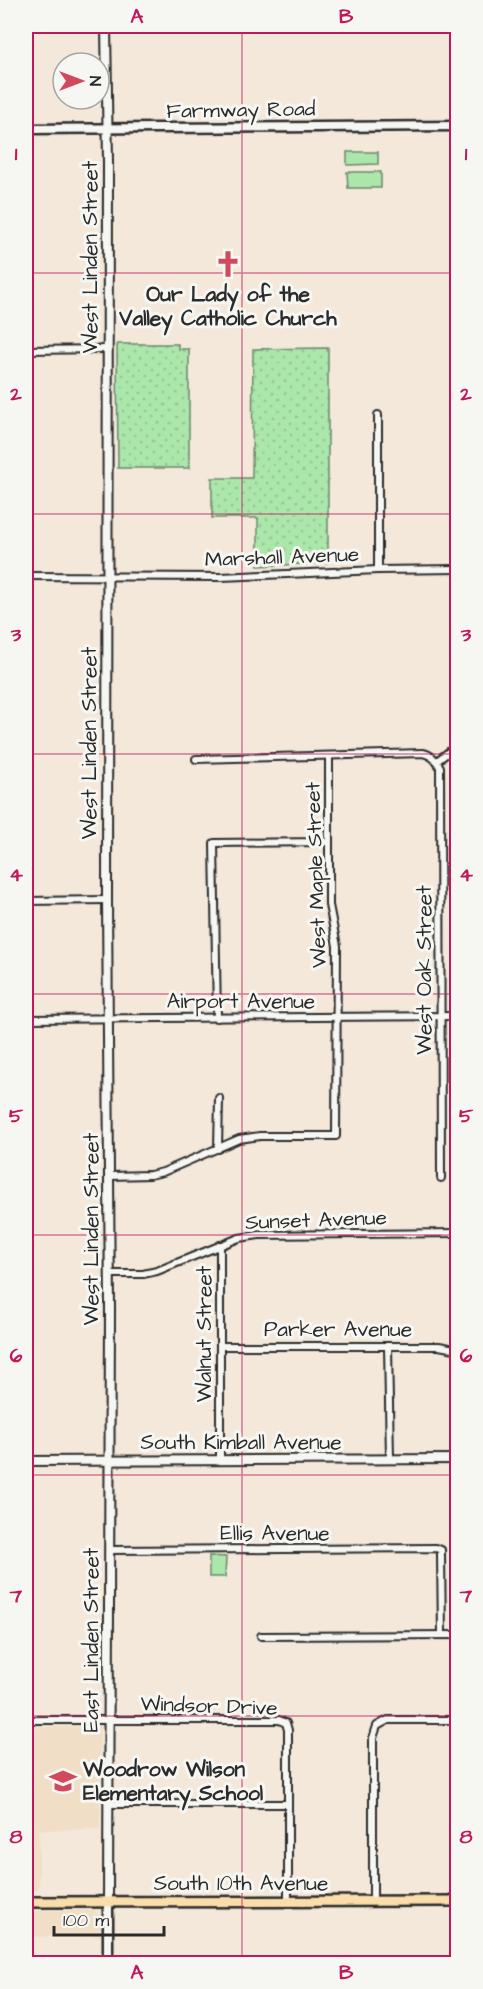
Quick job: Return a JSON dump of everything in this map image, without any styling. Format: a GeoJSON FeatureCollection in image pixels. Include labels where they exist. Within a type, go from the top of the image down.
{"type":"FeatureCollection","features":[{"type":"Feature","properties":{"kind":"main road","name":"Farmway Road"},"geometry":{"type":"LineString","coordinates":[[26,129],[458,126]]}},
{"type":"Feature","properties":{"kind":"main road","name":"East Linden Street"},"geometry":{"type":"LineString","coordinates":[[108,1901],[108,1964]]}},
{"type":"Feature","properties":{"kind":"main road","name":"South 10th Avenue"},"geometry":{"type":"LineString","coordinates":[[26,1902],[458,1901]]}},
{"type":"Feature","properties":{"kind":"street","name":"West Linden Street"},"geometry":{"type":"LineString","coordinates":[[106,26],[110,1461]]}},
{"type":"Feature","properties":{"kind":"street"},"geometry":{"type":"LineString","coordinates":[[26,350],[108,349]]}},
{"type":"Feature","properties":{"kind":"street"},"geometry":{"type":"LineString","coordinates":[[378,415],[378,570]]}},
{"type":"Feature","properties":{"kind":"street","name":"Marshall Avenue"},"geometry":{"type":"LineString","coordinates":[[26,576],[221,577],[458,569]]}},
{"type":"Feature","properties":{"kind":"street"},"geometry":{"type":"LineString","coordinates":[[196,759],[423,753],[437,761],[451,750]]}},
{"type":"Feature","properties":{"kind":"street","name":"West Maple Street"},"geometry":{"type":"LineString","coordinates":[[218,1149],[239,1139],[260,1136],[336,1136],[337,946],[329,904],[329,756]]}},
{"type":"Feature","properties":{"kind":"street","name":"West Oak Street"},"geometry":{"type":"LineString","coordinates":[[437,761],[440,767],[441,1178]]}},
{"type":"Feature","properties":{"kind":"street"},"geometry":{"type":"LineString","coordinates":[[217,1018],[214,843],[329,842]]}},
{"type":"Feature","properties":{"kind":"street"},"geometry":{"type":"LineString","coordinates":[[26,901],[107,900]]}},
{"type":"Feature","properties":{"kind":"street","name":"Airport Avenue"},"geometry":{"type":"LineString","coordinates":[[26,1019],[458,1016]]}},
{"type":"Feature","properties":{"kind":"street"},"geometry":{"type":"LineString","coordinates":[[109,1176],[150,1175],[163,1172],[218,1149],[219,1098]]}},
{"type":"Feature","properties":{"kind":"street","name":"Sunset Avenue"},"geometry":{"type":"LineString","coordinates":[[109,1274],[143,1274],[157,1271],[239,1238],[259,1235],[458,1233]]}},
{"type":"Feature","properties":{"kind":"street","name":"Walnut Street"},"geometry":{"type":"LineString","coordinates":[[220,1245],[220,1460]]}},
{"type":"Feature","properties":{"kind":"street","name":"Parker Avenue"},"geometry":{"type":"LineString","coordinates":[[220,1346],[439,1346],[455,1349]]}},
{"type":"Feature","properties":{"kind":"street"},"geometry":{"type":"LineString","coordinates":[[388,1346],[390,1459]]}},
{"type":"Feature","properties":{"kind":"street","name":"South Kimball Avenue"},"geometry":{"type":"LineString","coordinates":[[26,1461],[458,1459]]}},
{"type":"Feature","properties":{"kind":"street","name":"East Linden Street"},"geometry":{"type":"LineString","coordinates":[[108,1901],[110,1461]]}},
{"type":"Feature","properties":{"kind":"street","name":"Ellis Avenue"},"geometry":{"type":"LineString","coordinates":[[110,1550],[436,1548],[441,1550],[442,1635]]}},
{"type":"Feature","properties":{"kind":"street"},"geometry":{"type":"LineString","coordinates":[[261,1636],[458,1635]]}},
{"type":"Feature","properties":{"kind":"street","name":"Windsor Drive"},"geometry":{"type":"LineString","coordinates":[[26,1720],[279,1720],[286,1723],[288,1730],[288,1901]]}},
{"type":"Feature","properties":{"kind":"street"},"geometry":{"type":"LineString","coordinates":[[373,1900],[373,1738],[377,1726],[388,1720],[458,1720]]}},
{"type":"Feature","properties":{"kind":"street"},"geometry":{"type":"LineString","coordinates":[[108,1804],[288,1804]]}},
{"type":"Feature","properties":{"kind":"shaded area","name":"Woodrow Wilson Elementary School"},"geometry":{"type":"Polygon","coordinates":[[[100,1726],[100,1829],[39,1830],[39,1890],[26,1890],[26,1733],[33,1727],[100,1726]]]}},
{"type":"Feature","properties":{"kind":"shaded area"},"geometry":{"type":"Polygon","coordinates":[[[26,1910],[94,1910],[100,1917],[100,1936],[28,1937],[28,1963],[26,1963],[26,1910]]]}},
{"type":"Feature","properties":{"kind":"green space"},"geometry":{"type":"Polygon","coordinates":[[[347,152],[378,152],[378,164],[347,165],[347,152]]]}},
{"type":"Feature","properties":{"kind":"green space"},"geometry":{"type":"Polygon","coordinates":[[[347,172],[381,172],[381,188],[348,188],[347,172]]]}},
{"type":"Feature","properties":{"kind":"green space"},"geometry":{"type":"Polygon","coordinates":[[[117,344],[178,344],[178,349],[189,349],[189,468],[118,468],[117,344]]]}},
{"type":"Feature","properties":{"kind":"green space"},"geometry":{"type":"Polygon","coordinates":[[[328,348],[328,563],[258,566],[258,518],[212,518],[212,478],[252,478],[253,349],[328,348]]]}},
{"type":"Feature","properties":{"kind":"green space"},"geometry":{"type":"Polygon","coordinates":[[[209,1556],[226,1557],[225,1577],[209,1577],[209,1556]]]}},
{"type":"Feature","properties":{"kind":"place","name":"Our Lady of the Valley Catholic Church"},"geometry":{"type":"Point","coordinates":[228,264]}},
{"type":"Feature","properties":{"kind":"place","name":"Woodrow Wilson Elementary School"},"geometry":{"type":"Point","coordinates":[63,1781]}}]}
